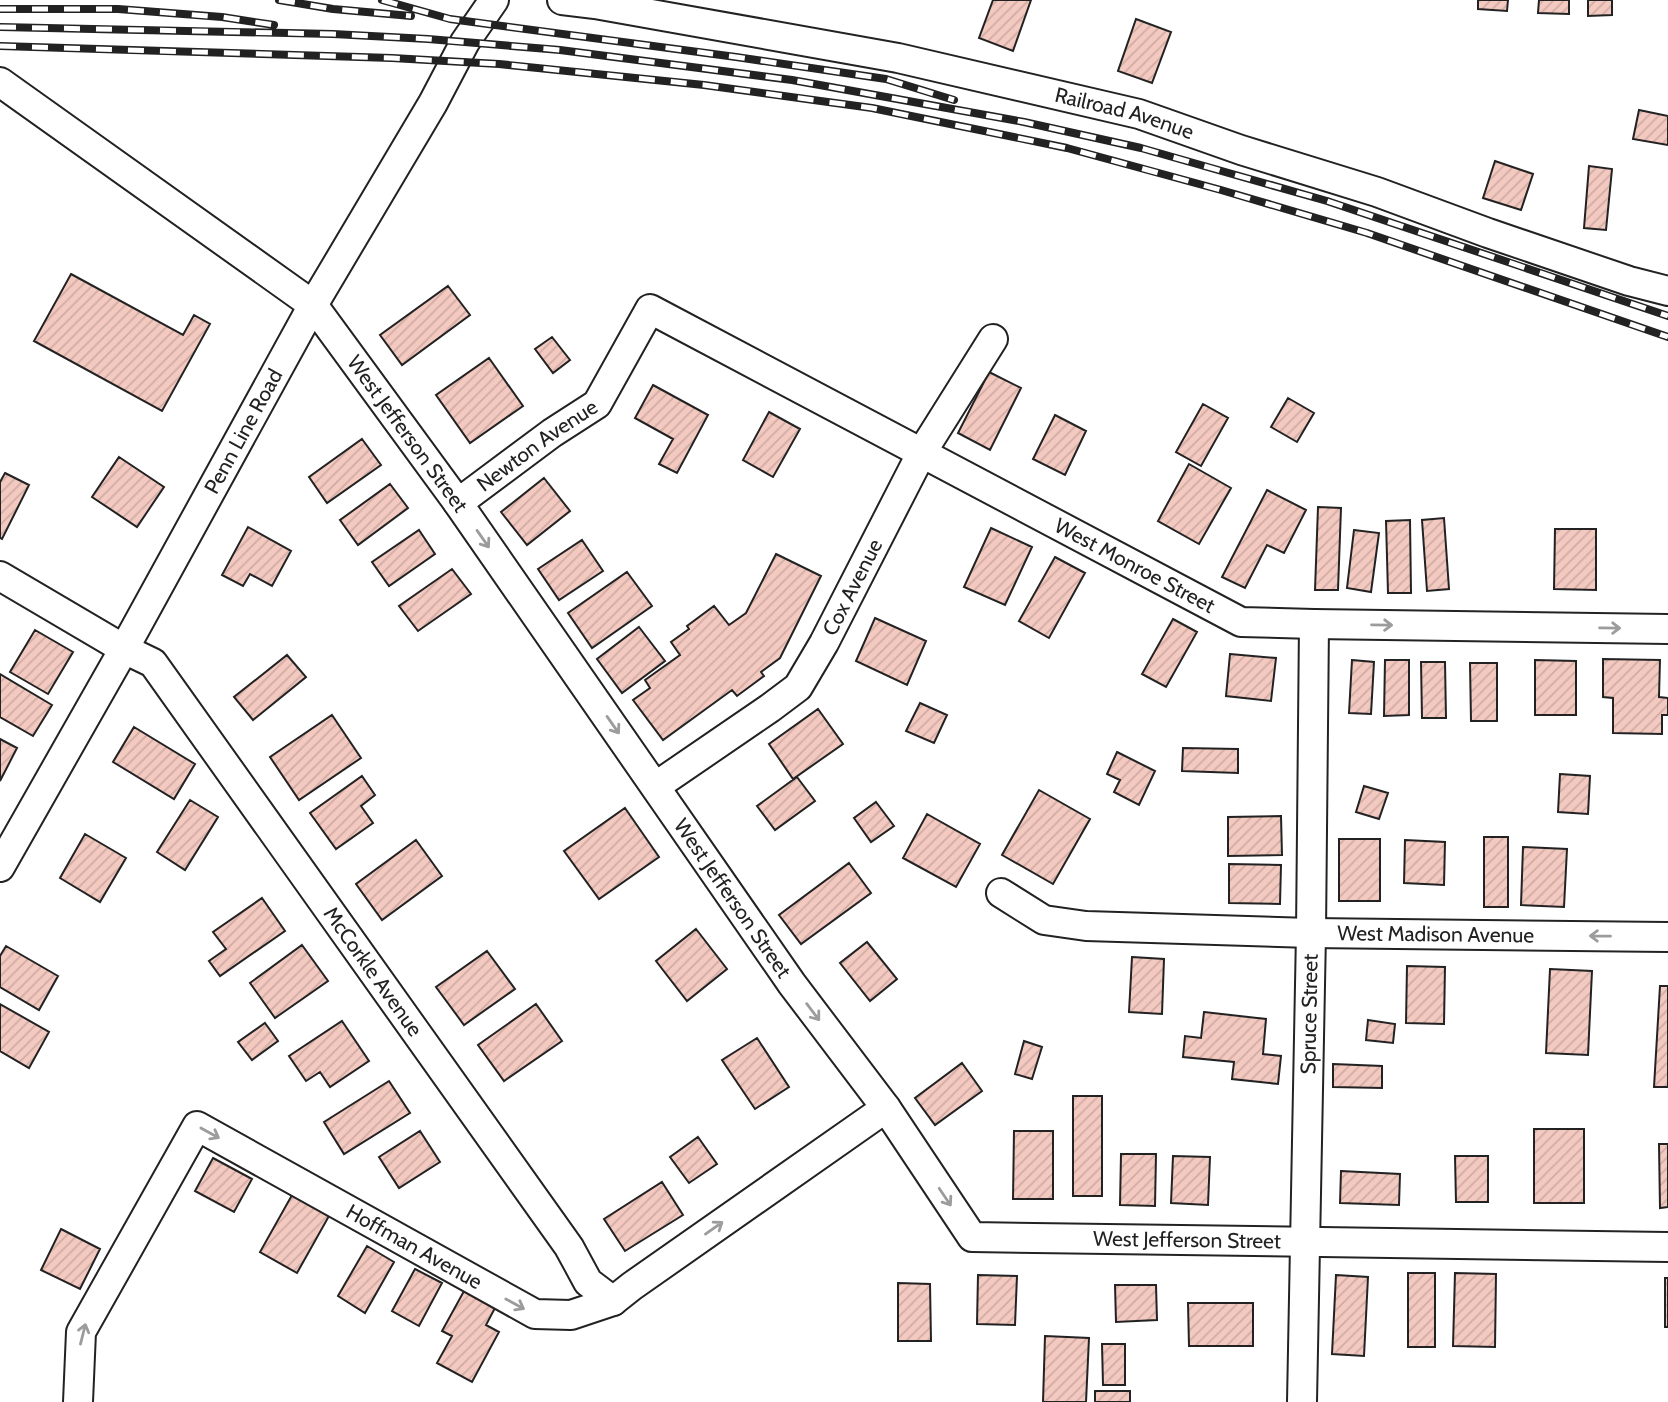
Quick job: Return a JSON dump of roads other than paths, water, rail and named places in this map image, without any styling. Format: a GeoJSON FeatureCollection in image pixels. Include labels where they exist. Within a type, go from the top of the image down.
{"type":"FeatureCollection","features":[{"type":"Feature","properties":{"kind":"street","name":"Penn Line Road"},"geometry":{"type":"LineString","coordinates":[[0,867],[124,649],[313,305],[433,103],[465,42],[494,0]]}},
{"type":"Feature","properties":{"kind":"street","name":"Railroad Avenue"},"geometry":{"type":"LineString","coordinates":[[562,0],[898,58],[1139,114],[1241,150],[1377,192],[1603,272],[1668,291]]}},
{"type":"Feature","properties":{"kind":"street","name":"West Jefferson Street"},"geometry":{"type":"LineString","coordinates":[[0,82],[313,305],[458,503],[792,984],[886,1108],[972,1237],[1668,1247]]}},
{"type":"Feature","properties":{"kind":"street","name":"Newton Avenue"},"geometry":{"type":"LineString","coordinates":[[458,503],[552,433],[597,404],[650,309]]}},
{"type":"Feature","properties":{"kind":"street","name":"West Monroe Street"},"geometry":{"type":"LineString","coordinates":[[650,309],[1241,622],[1668,629]]}},
{"type":"Feature","properties":{"kind":"street","name":"Cox Avenue"},"geometry":{"type":"LineString","coordinates":[[656,786],[798,687],[824,643],[922,453],[993,339]]}},
{"type":"Feature","properties":{"kind":"street","name":"McCorkle Avenue"},"geometry":{"type":"LineString","coordinates":[[0,576],[124,649],[153,663],[569,1247],[588,1282],[613,1301]]}},
{"type":"Feature","properties":{"kind":"street","name":"Spruce Street"},"geometry":{"type":"LineString","coordinates":[[1302,1402],[1314,624]]}},
{"type":"Feature","properties":{"kind":"street","name":"West Madison Avenue"},"geometry":{"type":"LineString","coordinates":[[1001,893],[1044,920],[1086,926],[1311,933],[1668,937]]}},
{"type":"Feature","properties":{"kind":"street","name":"Hoffman Avenue"},"geometry":{"type":"LineString","coordinates":[[78,1402],[81,1332],[197,1126],[535,1314],[571,1315],[613,1301],[886,1108]]}},
{"type":"Feature","properties":{"kind":"railway"},"geometry":{"type":"LineString","coordinates":[[279,0],[333,9],[411,16]]}},
{"type":"Feature","properties":{"kind":"railway"},"geometry":{"type":"LineString","coordinates":[[382,0],[450,19],[886,79],[954,100]]}},
{"type":"Feature","properties":{"kind":"railway"},"geometry":{"type":"LineString","coordinates":[[0,9],[118,9],[222,17],[274,25]]}},
{"type":"Feature","properties":{"kind":"railway"},"geometry":{"type":"LineString","coordinates":[[0,27],[333,34],[428,39],[560,50],[792,80],[1024,122],[1141,148],[1327,201],[1668,316]]}},
{"type":"Feature","properties":{"kind":"railway"},"geometry":{"type":"LineString","coordinates":[[0,46],[392,58],[499,64],[704,85],[872,108],[1067,148],[1221,190],[1367,233],[1668,337]]}}]}
